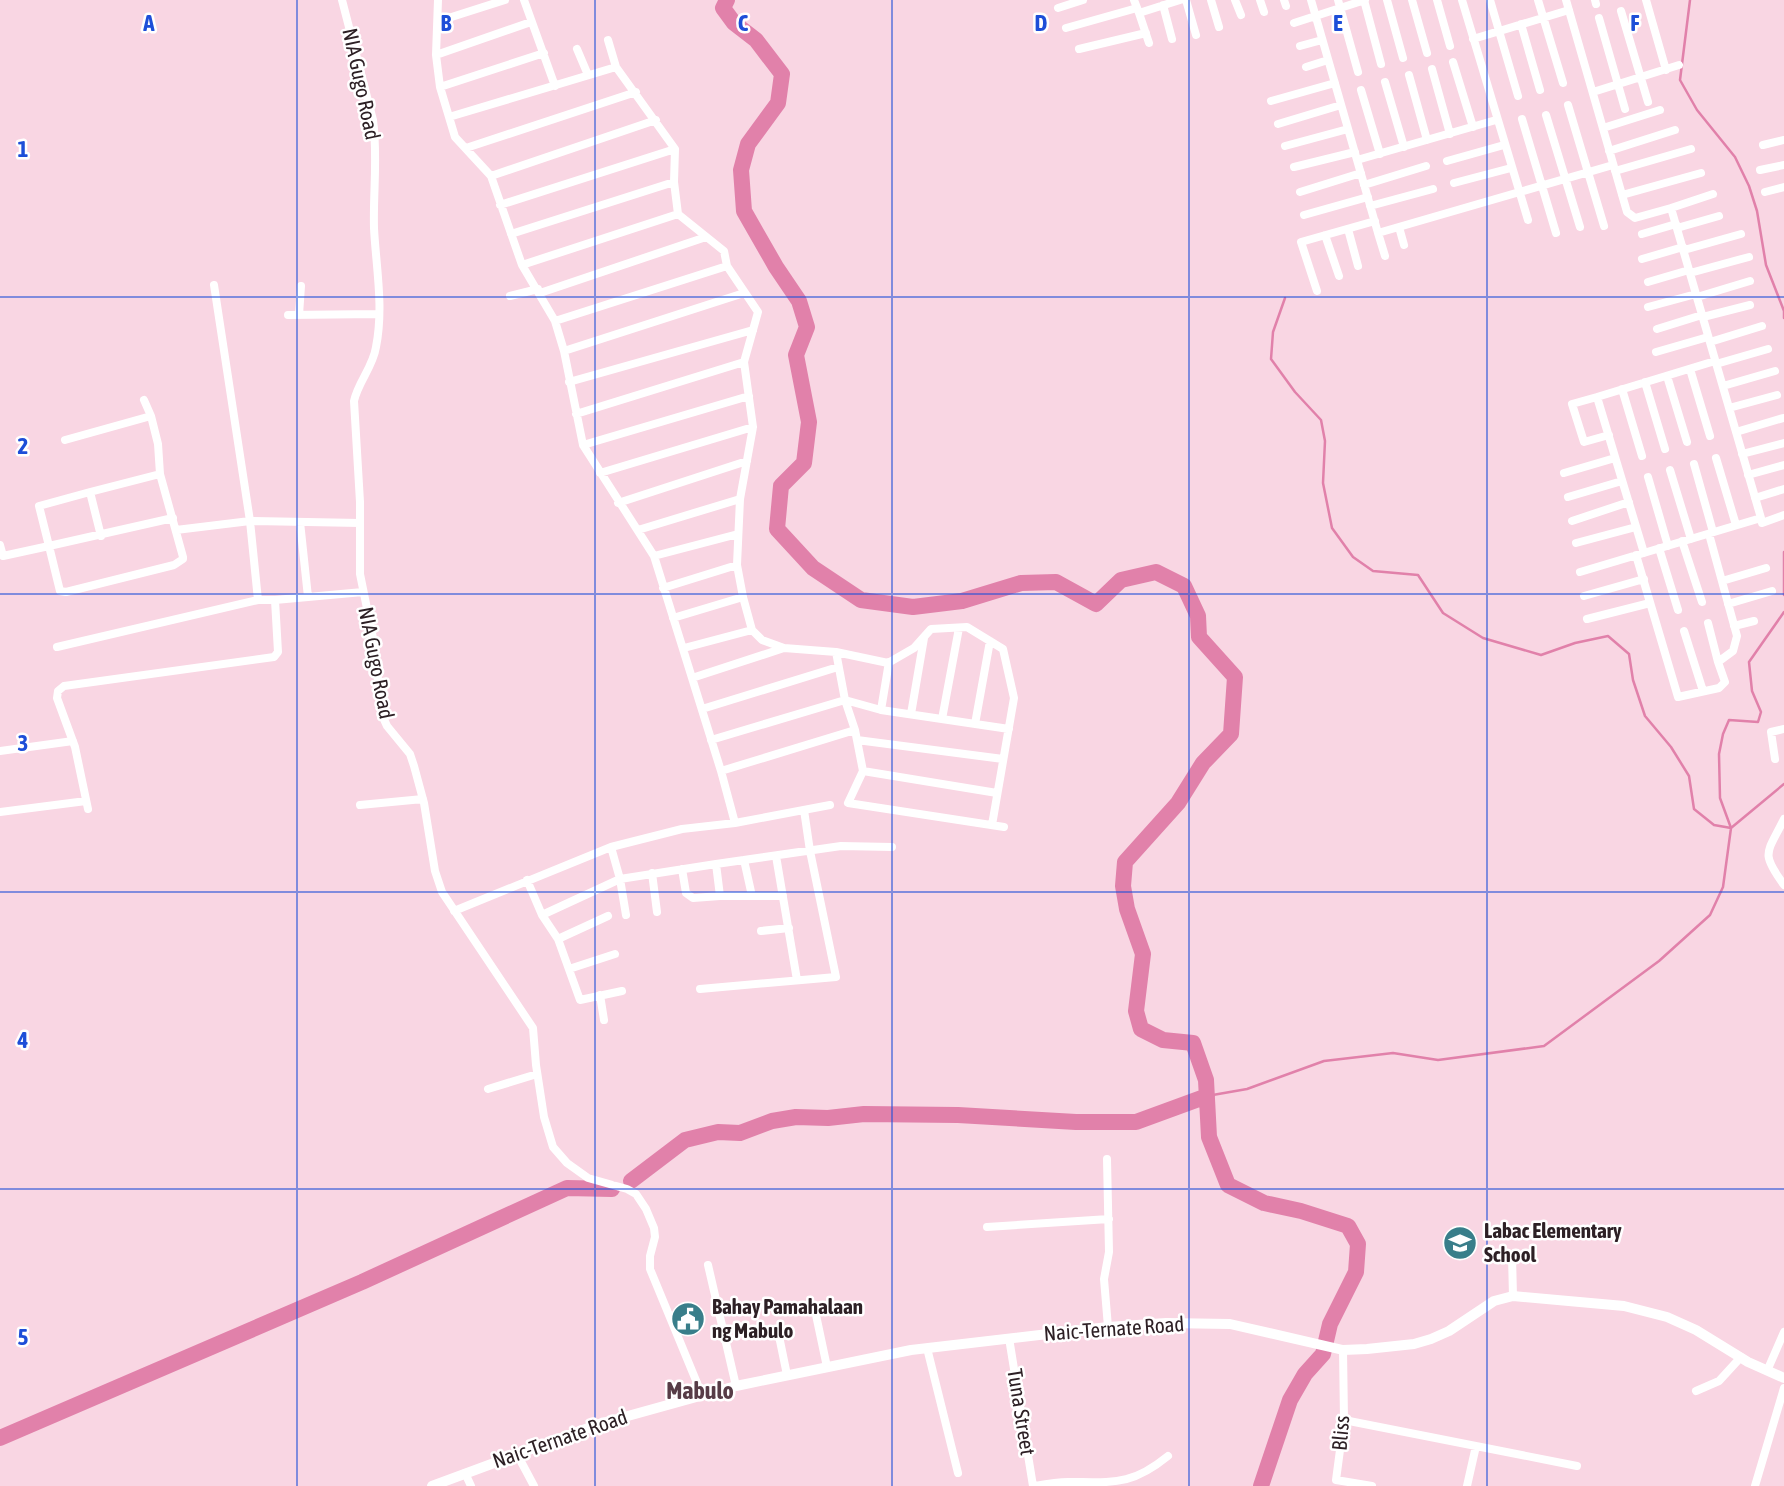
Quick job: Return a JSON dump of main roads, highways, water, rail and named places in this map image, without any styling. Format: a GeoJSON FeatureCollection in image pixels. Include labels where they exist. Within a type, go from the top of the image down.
{"type":"FeatureCollection","features":[{"type":"Feature","properties":{"kind":"main road","name":"Naic-Ternate Road"},"geometry":{"type":"LineString","coordinates":[[432,1486],[599,1424],[736,1386],[927,1348],[1108,1327],[1214,1323],[1247,1326],[1343,1350],[1395,1347],[1431,1339],[1449,1331],[1494,1301],[1513,1296],[1625,1306],[1655,1313],[1679,1321],[1784,1378]]}},
{"type":"Feature","properties":{"kind":"waterway"},"geometry":{"type":"LineString","coordinates":[[727,0],[723,8],[734,23],[756,40],[782,74],[778,103],[748,144],[741,170],[744,211],[799,301],[807,327],[796,355],[809,422],[804,463],[781,486],[777,529],[813,568],[861,600],[913,607],[962,601],[1021,583],[1056,582],[1096,604],[1121,580],[1156,572],[1184,586],[1198,616],[1199,637],[1235,677],[1231,734],[1203,763],[1178,803],[1125,862],[1123,886],[1127,909],[1143,954],[1136,1011],[1141,1029],[1163,1040],[1193,1043],[1206,1080],[1209,1137],[1228,1185],[1264,1203],[1348,1226],[1358,1244],[1356,1272],[1330,1324],[1323,1354],[1305,1374],[1290,1400],[1261,1486]]}},
{"type":"Feature","properties":{"kind":"waterway"},"geometry":{"type":"LineString","coordinates":[[1690,0],[1680,80],[1697,110],[1735,157],[1749,186],[1757,211],[1766,265],[1784,311],[1784,318]]}},
{"type":"Feature","properties":{"kind":"waterway"},"geometry":{"type":"LineString","coordinates":[[1285,298],[1273,332],[1271,359],[1295,392],[1321,420],[1325,441],[1323,483],[1332,528],[1353,557],[1373,571],[1418,575],[1443,613],[1483,638],[1541,655],[1575,643],[1608,636],[1629,654],[1633,680],[1645,716],[1671,747],[1689,776],[1694,809],[1714,825],[1731,828]]}},
{"type":"Feature","properties":{"kind":"waterway"},"geometry":{"type":"LineString","coordinates":[[1784,552],[1784,595]]}},
{"type":"Feature","properties":{"kind":"waterway"},"geometry":{"type":"LineString","coordinates":[[1207,1096],[1247,1089],[1324,1061],[1393,1053],[1438,1060],[1544,1046],[1659,961],[1710,915],[1723,887],[1731,828],[1720,798],[1719,754],[1723,734],[1729,720],[1758,722],[1761,712],[1752,691],[1749,662],[1784,612]]}},
{"type":"Feature","properties":{"kind":"waterway"},"geometry":{"type":"LineString","coordinates":[[1731,828],[1784,784]]}},
{"type":"Feature","properties":{"kind":"waterway"},"geometry":{"type":"LineString","coordinates":[[631,1181],[685,1140],[718,1132],[740,1133],[772,1121],[796,1117],[828,1118],[864,1114],[958,1115],[1076,1122],[1136,1122],[1207,1096]]}},
{"type":"Feature","properties":{"kind":"waterway"},"geometry":{"type":"LineString","coordinates":[[0,1438],[362,1282],[567,1188],[612,1189]]}},
{"type":"Feature","properties":{"kind":"place","name":"Labac Elementary School"},"geometry":{"type":"Point","coordinates":[1460,1243]}},
{"type":"Feature","properties":{"kind":"place","name":"Bahay Pamahalaan ng Mabulo"},"geometry":{"type":"Point","coordinates":[688,1319]}},
{"type":"Feature","properties":{"kind":"district","name":"Mabulo"},"geometry":{"type":"Point","coordinates":[700,1391]}}]}
